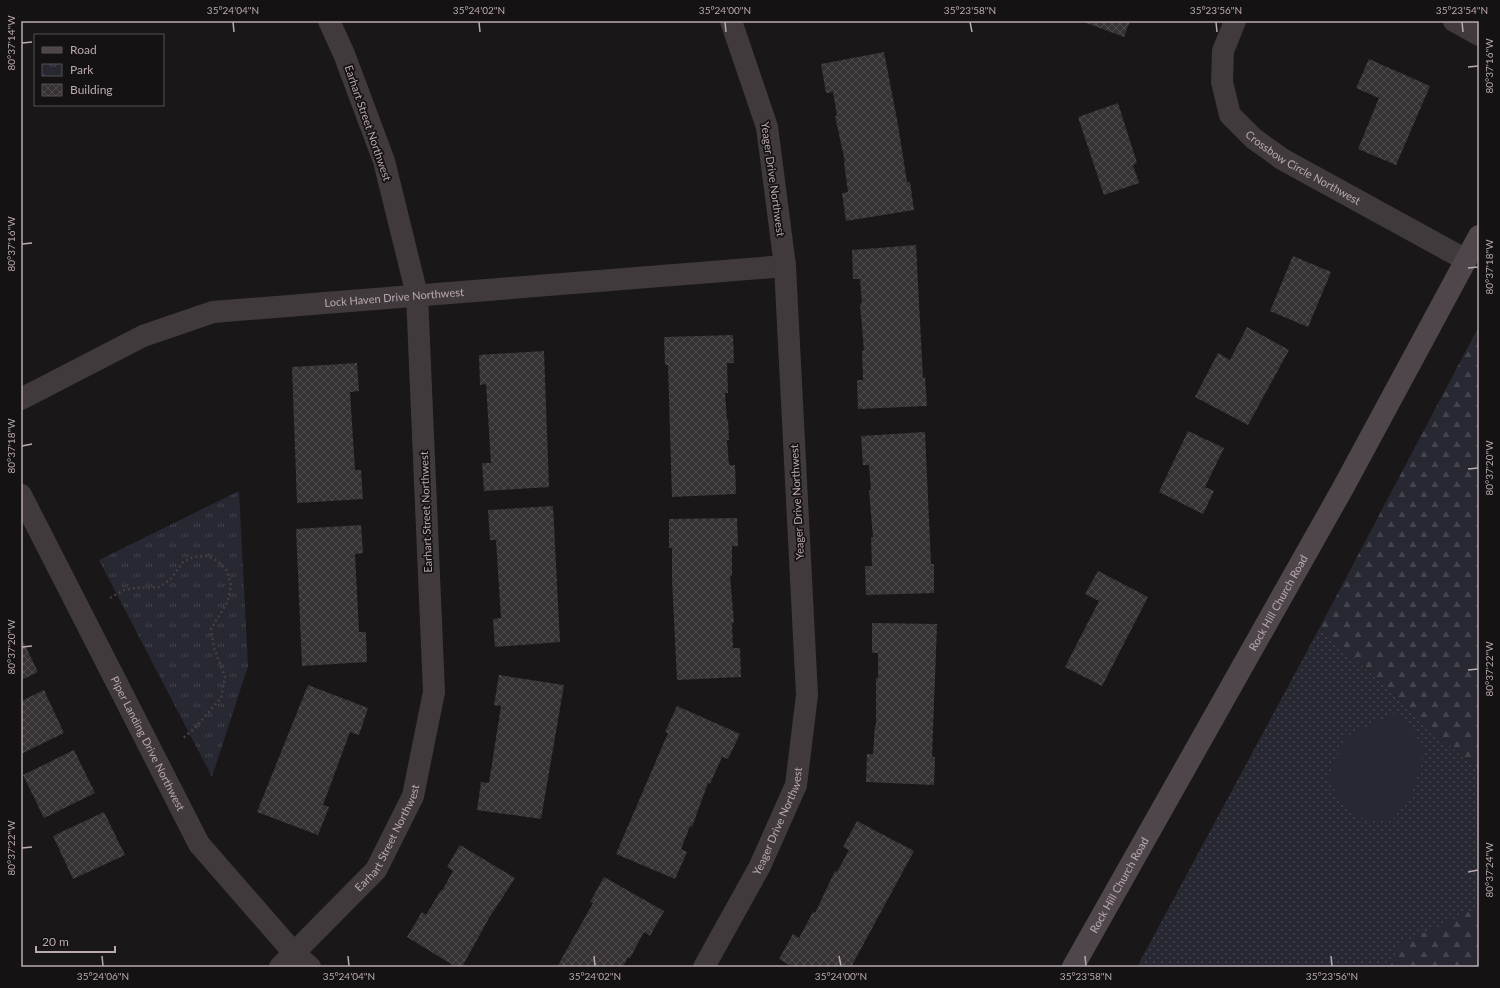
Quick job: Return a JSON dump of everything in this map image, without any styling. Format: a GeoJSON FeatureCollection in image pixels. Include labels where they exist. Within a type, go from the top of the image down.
{"type":"FeatureCollection","features":[{"type":"Feature","properties":{"kind":"main road","name":"Rock Hill Church Road"},"geometry":{"type":"LineString","coordinates":[[1073,967],[1343,488],[1479,236]]}},
{"type":"Feature","properties":{"kind":"street","name":"Earhart Street Northwest"},"geometry":{"type":"LineString","coordinates":[[295,962],[376,870],[413,796],[434,692],[417,295],[384,161],[344,54],[329,21]]}},
{"type":"Feature","properties":{"kind":"street","name":"Yeager Drive Northwest"},"geometry":{"type":"LineString","coordinates":[[704,967],[760,866],[796,785],[807,695],[785,266],[767,127],[731,21]]}},
{"type":"Feature","properties":{"kind":"street","name":"Crossbow Circle Northwest"},"geometry":{"type":"LineString","coordinates":[[1235,21],[1223,51],[1222,82],[1230,116],[1253,138],[1282,159],[1466,260]]}},
{"type":"Feature","properties":{"kind":"street"},"geometry":{"type":"LineString","coordinates":[[1454,21],[1479,35]]}},
{"type":"Feature","properties":{"kind":"street","name":"Lock Haven Drive Northwest"},"geometry":{"type":"LineString","coordinates":[[21,399],[143,336],[213,312],[785,266]]}},
{"type":"Feature","properties":{"kind":"street","name":"Piper Landing Drive Northwest"},"geometry":{"type":"LineString","coordinates":[[21,495],[199,844],[295,962]]}},
{"type":"Feature","properties":{"kind":"path"},"geometry":{"type":"LineString","coordinates":[[110,598],[124,590],[159,587],[170,580],[183,562],[193,557],[207,556],[218,561],[227,571],[231,586],[228,601],[211,629],[214,648],[225,677],[221,698],[195,728],[182,739]]}},
{"type":"Feature","properties":{"kind":"green space"},"geometry":{"type":"Polygon","coordinates":[[[1479,326],[1479,772],[1320,627],[1479,326]]]}},
{"type":"Feature","properties":{"kind":"green space"},"geometry":{"type":"Polygon","coordinates":[[[239,491],[248,666],[212,777],[99,560],[239,491]]]}},
{"type":"Feature","properties":{"kind":"green space"},"geometry":{"type":"Polygon","coordinates":[[[1320,627],[1479,772],[1479,967],[1137,967],[1320,627]]]}},
{"type":"Feature","properties":{"kind":"green space"},"geometry":{"type":"Polygon","coordinates":[[[1398,712],[1425,748],[1412,794],[1392,821],[1366,821],[1339,801],[1329,777],[1345,737],[1398,712]]]}},
{"type":"Feature","properties":{"kind":"green space"},"geometry":{"type":"Polygon","coordinates":[[[1479,907],[1479,967],[1390,967],[1400,944],[1479,907]]]}},
{"type":"Feature","properties":{"kind":"building"},"geometry":{"type":"Polygon","coordinates":[[[1081,21],[1130,21],[1124,37],[1081,21]]]}},
{"type":"Feature","properties":{"kind":"building"},"geometry":{"type":"Polygon","coordinates":[[[884,52],[907,182],[910,182],[914,210],[846,221],[842,193],[848,192],[845,162],[835,116],[837,116],[833,92],[826,93],[821,64],[884,52]]]}},
{"type":"Feature","properties":{"kind":"building"},"geometry":{"type":"Polygon","coordinates":[[[1369,59],[1430,86],[1396,165],[1358,149],[1379,98],[1356,88],[1369,59]]]}},
{"type":"Feature","properties":{"kind":"building"},"geometry":{"type":"Polygon","coordinates":[[[1118,103],[1137,163],[1133,165],[1139,183],[1104,195],[1078,117],[1118,103]]]}},
{"type":"Feature","properties":{"kind":"building"},"geometry":{"type":"Polygon","coordinates":[[[916,245],[923,378],[925,377],[927,406],[858,409],[857,380],[863,380],[862,350],[864,351],[860,304],[862,303],[860,279],[853,279],[852,250],[916,245]]]}},
{"type":"Feature","properties":{"kind":"building"},"geometry":{"type":"Polygon","coordinates":[[[1293,256],[1331,272],[1308,327],[1270,311],[1293,256]]]}},
{"type":"Feature","properties":{"kind":"building"},"geometry":{"type":"Polygon","coordinates":[[[1247,327],[1289,350],[1248,425],[1195,397],[1218,353],[1230,360],[1247,327]]]}},
{"type":"Feature","properties":{"kind":"building"},"geometry":{"type":"Polygon","coordinates":[[[733,335],[734,363],[727,363],[728,393],[725,393],[727,420],[728,419],[729,440],[727,440],[729,465],[735,465],[736,494],[672,497],[668,365],[665,365],[664,337],[733,335]]]}},
{"type":"Feature","properties":{"kind":"building"},"geometry":{"type":"Polygon","coordinates":[[[544,351],[549,487],[484,491],[482,463],[491,463],[486,384],[480,385],[479,355],[544,351]]]}},
{"type":"Feature","properties":{"kind":"building"},"geometry":{"type":"Polygon","coordinates":[[[357,363],[359,391],[350,392],[355,470],[361,470],[363,499],[297,503],[292,367],[357,363]]]}},
{"type":"Feature","properties":{"kind":"building"},"geometry":{"type":"Polygon","coordinates":[[[1188,431],[1224,448],[1205,487],[1214,491],[1203,514],[1159,492],[1188,431]]]}},
{"type":"Feature","properties":{"kind":"building"},"geometry":{"type":"Polygon","coordinates":[[[925,432],[931,564],[934,564],[934,593],[866,595],[865,566],[872,566],[871,537],[873,537],[869,490],[871,490],[869,465],[863,465],[861,436],[925,432]]]}},
{"type":"Feature","properties":{"kind":"building"},"geometry":{"type":"Polygon","coordinates":[[[553,506],[560,642],[495,647],[493,619],[501,618],[496,540],[490,540],[488,510],[553,506]]]}},
{"type":"Feature","properties":{"kind":"building"},"geometry":{"type":"Polygon","coordinates":[[[737,518],[738,546],[732,546],[732,576],[730,576],[734,623],[732,623],[733,648],[740,648],[741,677],[677,680],[672,548],[669,548],[669,519],[737,518]]]}},
{"type":"Feature","properties":{"kind":"building"},"geometry":{"type":"Polygon","coordinates":[[[361,525],[363,553],[355,554],[359,632],[366,632],[367,662],[302,666],[296,529],[361,525]]]}},
{"type":"Feature","properties":{"kind":"building"},"geometry":{"type":"Polygon","coordinates":[[[1098,571],[1148,597],[1102,686],[1065,667],[1099,601],[1085,594],[1098,571]]]}},
{"type":"Feature","properties":{"kind":"building"},"geometry":{"type":"Polygon","coordinates":[[[872,623],[937,624],[932,757],[935,757],[934,785],[866,782],[867,754],[873,754],[876,725],[876,678],[878,678],[878,653],[872,653],[872,623]]]}},
{"type":"Feature","properties":{"kind":"building"},"geometry":{"type":"Polygon","coordinates":[[[21,637],[38,672],[21,680],[21,637]]]}},
{"type":"Feature","properties":{"kind":"building"},"geometry":{"type":"Polygon","coordinates":[[[499,675],[564,685],[541,819],[477,810],[481,782],[489,783],[501,706],[494,705],[499,675]]]}},
{"type":"Feature","properties":{"kind":"building"},"geometry":{"type":"Polygon","coordinates":[[[308,685],[368,708],[359,735],[350,732],[323,805],[329,807],[318,835],[257,812],[308,685]]]}},
{"type":"Feature","properties":{"kind":"building"},"geometry":{"type":"Polygon","coordinates":[[[44,690],[64,733],[21,754],[21,701],[44,690]]]}},
{"type":"Feature","properties":{"kind":"building"},"geometry":{"type":"Polygon","coordinates":[[[677,706],[740,734],[728,759],[722,757],[710,784],[708,783],[692,827],[690,826],[681,849],[687,852],[675,879],[616,854],[668,733],[665,732],[677,706]]]}},
{"type":"Feature","properties":{"kind":"building"},"geometry":{"type":"Polygon","coordinates":[[[74,750],[95,793],[44,818],[23,775],[74,750]]]}},
{"type":"Feature","properties":{"kind":"building"},"geometry":{"type":"Polygon","coordinates":[[[104,812],[125,855],[73,879],[53,836],[104,812]]]}},
{"type":"Feature","properties":{"kind":"building"},"geometry":{"type":"Polygon","coordinates":[[[857,821],[914,851],[851,967],[793,967],[779,959],[793,934],[799,938],[813,912],[815,913],[835,871],[837,872],[849,850],[843,847],[857,821]]]}},
{"type":"Feature","properties":{"kind":"building"},"geometry":{"type":"Polygon","coordinates":[[[460,845],[515,878],[489,918],[462,967],[456,967],[407,937],[422,912],[426,915],[441,890],[442,891],[453,871],[447,867],[460,845]]]}},
{"type":"Feature","properties":{"kind":"building"},"geometry":{"type":"Polygon","coordinates":[[[604,877],[664,911],[650,936],[644,932],[630,958],[628,957],[623,967],[557,967],[593,903],[590,902],[604,877]]]}}]}
